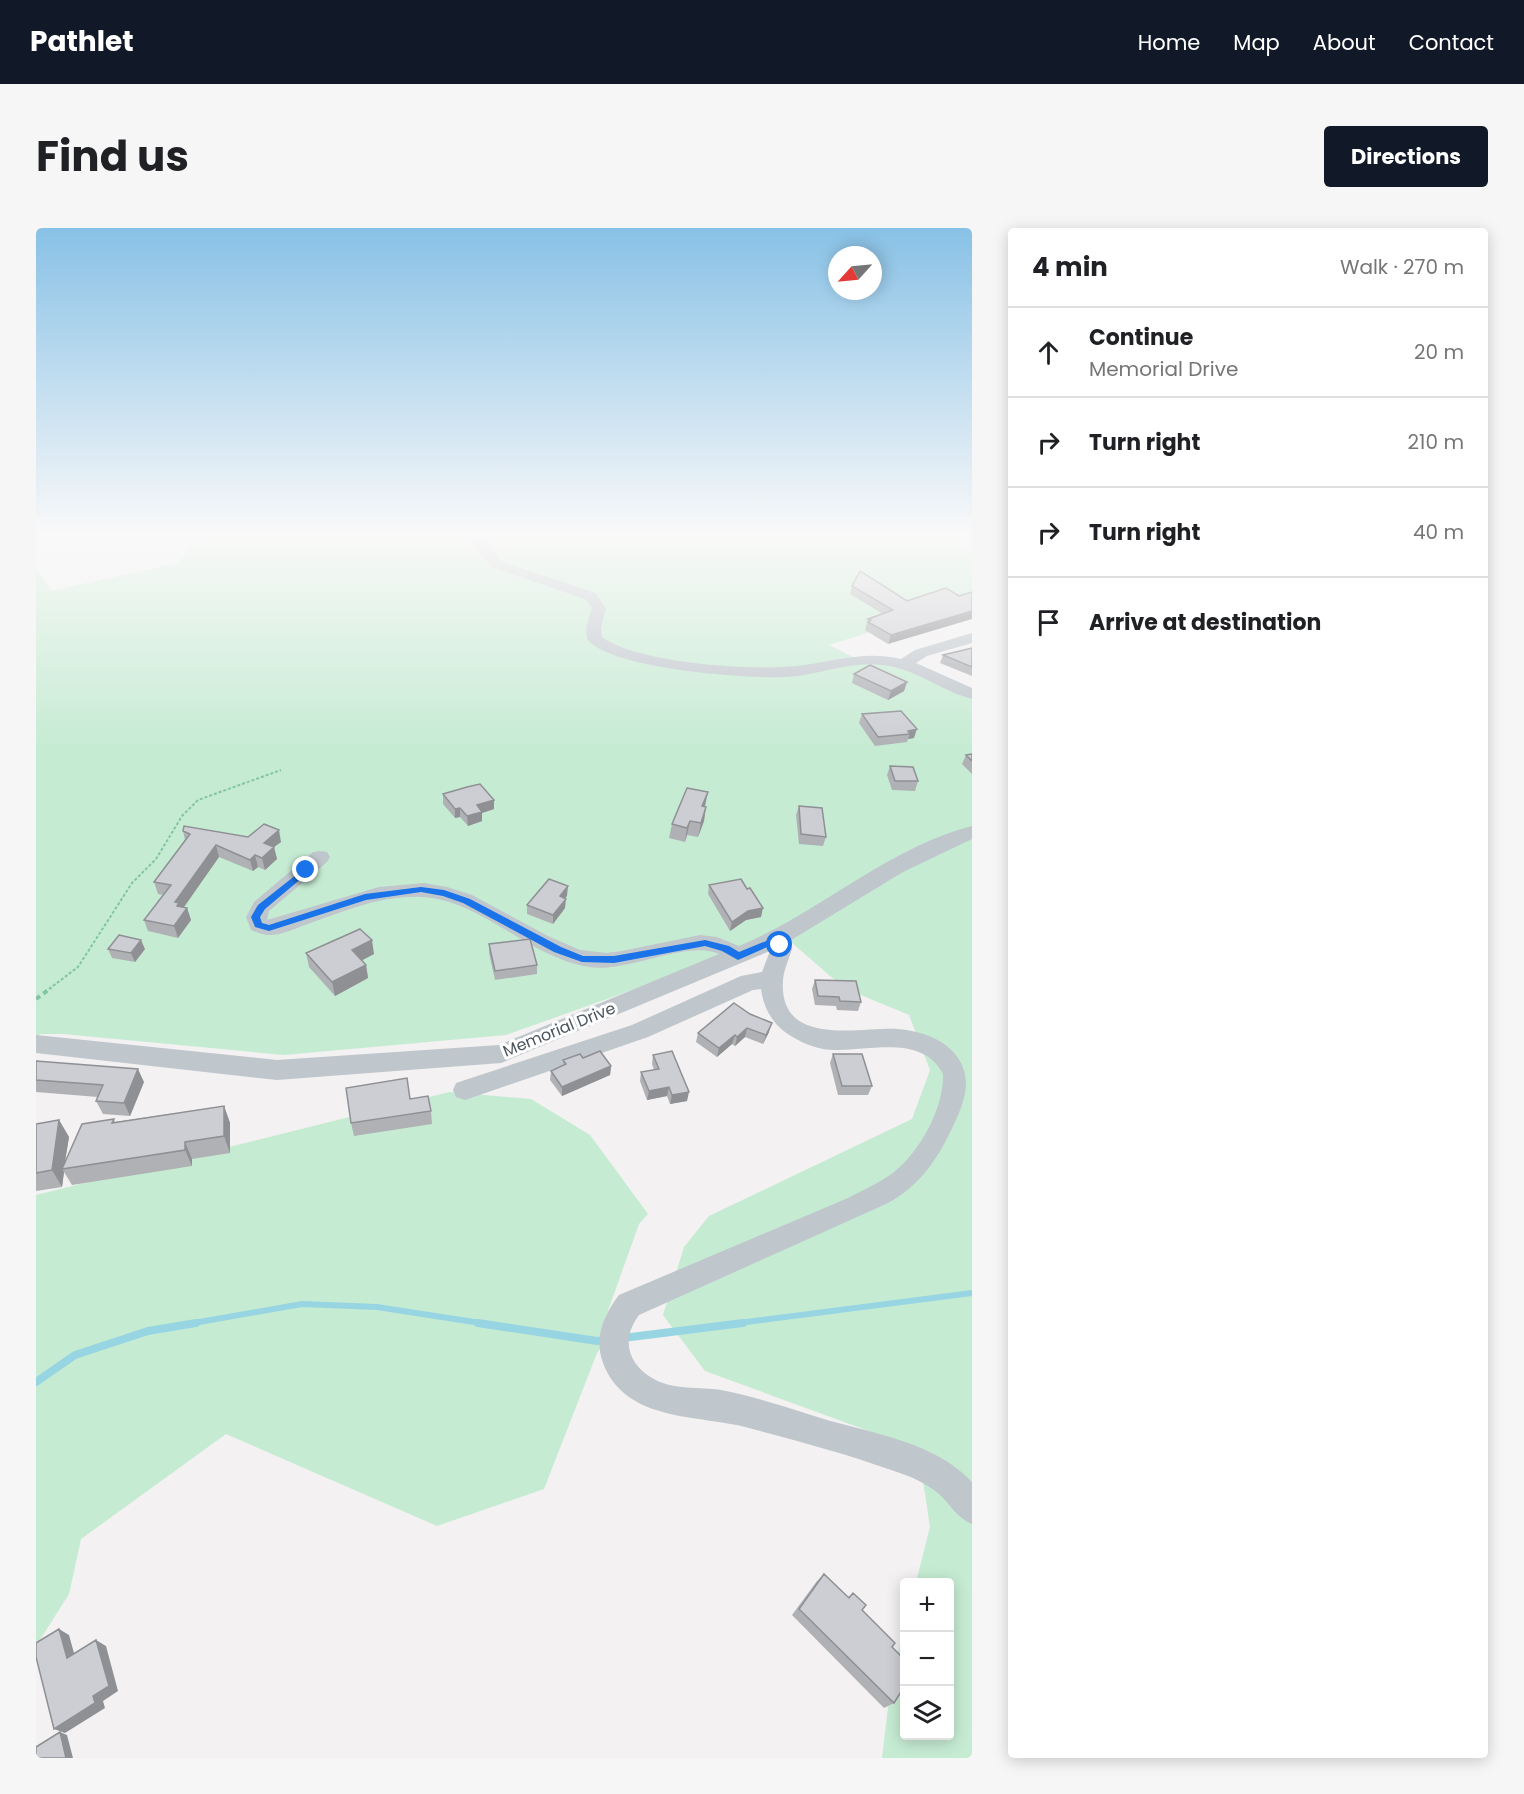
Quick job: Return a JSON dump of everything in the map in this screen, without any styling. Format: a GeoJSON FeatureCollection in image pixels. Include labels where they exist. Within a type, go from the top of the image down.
{"type":"FeatureCollection","features":[{"type":"Feature","properties":{"kind":"street"},"geometry":{"type":"LineString","coordinates":[[596,603],[599,608],[593,634],[595,640],[599,645],[614,651],[690,666],[753,673],[798,671],[873,660],[903,665],[972,694]]}},
{"type":"Feature","properties":{"kind":"street"},"geometry":{"type":"LineString","coordinates":[[903,665],[921,653],[972,638]]}},
{"type":"Feature","properties":{"kind":"street","name":"Memorial Drive"},"geometry":{"type":"LineString","coordinates":[[36,1044],[277,1070],[501,1054],[776,940],[817,918],[895,869],[972,832]]}},
{"type":"Feature","properties":{"kind":"street"},"geometry":{"type":"LineString","coordinates":[[320,857],[261,907],[256,917],[258,925],[269,928],[365,897],[421,890],[444,893],[467,901],[557,950],[582,959],[614,960],[705,943],[725,948],[738,956]]}},
{"type":"Feature","properties":{"kind":"street"},"geometry":{"type":"LineString","coordinates":[[776,940],[780,949],[772,979],[775,1003],[788,1023],[809,1036],[835,1041],[902,1038],[935,1049],[946,1059],[955,1075],[950,1106],[918,1163],[909,1175],[892,1189],[629,1305],[617,1320],[614,1329],[613,1347],[616,1362],[632,1382],[648,1393],[748,1412],[869,1447],[933,1471],[947,1481],[972,1508]]}},
{"type":"Feature","properties":{"kind":"street"},"geometry":{"type":"LineString","coordinates":[[465,1089],[640,1030],[749,982],[772,979]]}},
{"type":"Feature","properties":{"kind":"path"},"geometry":{"type":"LineString","coordinates":[[36,999],[78,967],[132,883],[156,859],[182,816],[198,800],[281,770]]}},
{"type":"Feature","properties":{"kind":"green space"},"geometry":{"type":"Polygon","coordinates":[[[36,603],[961,603],[829,645],[859,660],[899,664],[972,696],[972,1758],[882,1758],[891,1682],[900,1645],[900,1740],[954,1740],[954,1578],[917,1578],[930,1527],[923,1481],[877,1434],[705,1371],[663,1315],[684,1247],[709,1216],[912,1119],[930,1070],[909,1015],[844,988],[784,936],[506,1035],[284,1055],[63,1034],[40,1034],[36,1041],[36,603]]]}},
{"type":"Feature","properties":{"kind":"green space"},"geometry":{"type":"Polygon","coordinates":[[[449,1092],[531,1099],[590,1135],[648,1214],[639,1224],[605,1319],[602,1346],[597,1353],[544,1489],[437,1526],[226,1434],[81,1539],[69,1594],[36,1646],[36,1195],[449,1092]]]}},
{"type":"Feature","properties":{"kind":"building"},"geometry":{"type":"Polygon","coordinates":[[[882,603],[972,603],[972,611],[891,635],[868,622],[871,620],[868,619],[893,610],[882,603]]]}},
{"type":"Feature","properties":{"kind":"building"},"geometry":{"type":"Polygon","coordinates":[[[972,648],[972,667],[943,655],[972,648]]]}},
{"type":"Feature","properties":{"kind":"building"},"geometry":{"type":"Polygon","coordinates":[[[870,665],[907,682],[891,691],[854,674],[870,665]]]}},
{"type":"Feature","properties":{"kind":"building"},"geometry":{"type":"Polygon","coordinates":[[[901,711],[917,729],[908,731],[910,734],[878,737],[862,714],[901,711]]]}},
{"type":"Feature","properties":{"kind":"building"},"geometry":{"type":"Polygon","coordinates":[[[890,766],[913,767],[918,781],[895,781],[890,766]]]}},
{"type":"Feature","properties":{"kind":"building"},"geometry":{"type":"Polygon","coordinates":[[[480,784],[494,800],[477,805],[482,812],[467,816],[460,808],[455,809],[443,794],[467,787],[480,784]]]}},
{"type":"Feature","properties":{"kind":"building"},"geometry":{"type":"Polygon","coordinates":[[[687,788],[708,792],[702,806],[706,807],[701,823],[690,821],[687,828],[672,824],[687,788]]]}},
{"type":"Feature","properties":{"kind":"building"},"geometry":{"type":"Polygon","coordinates":[[[799,806],[822,808],[826,837],[801,834],[799,806]]]}},
{"type":"Feature","properties":{"kind":"building"},"geometry":{"type":"Polygon","coordinates":[[[264,824],[279,830],[264,843],[274,847],[262,858],[255,855],[250,860],[216,845],[175,902],[179,903],[177,906],[187,908],[174,926],[144,920],[171,885],[154,882],[190,834],[183,831],[184,826],[248,837],[264,824]]]}},
{"type":"Feature","properties":{"kind":"building"},"geometry":{"type":"Polygon","coordinates":[[[549,879],[568,886],[560,896],[566,899],[553,915],[527,905],[549,879]]]}},
{"type":"Feature","properties":{"kind":"building"},"geometry":{"type":"Polygon","coordinates":[[[741,879],[763,908],[748,911],[732,922],[709,885],[741,879]]]}},
{"type":"Feature","properties":{"kind":"building"},"geometry":{"type":"Polygon","coordinates":[[[360,929],[372,940],[352,950],[366,965],[332,982],[306,953],[360,929]]]}},
{"type":"Feature","properties":{"kind":"building"},"geometry":{"type":"Polygon","coordinates":[[[119,935],[141,940],[131,953],[108,949],[119,935]]]}},
{"type":"Feature","properties":{"kind":"building"},"geometry":{"type":"Polygon","coordinates":[[[530,939],[537,965],[495,971],[489,944],[530,939]]]}},
{"type":"Feature","properties":{"kind":"building"},"geometry":{"type":"Polygon","coordinates":[[[815,980],[856,981],[861,1002],[840,1001],[839,997],[818,996],[815,980]]]}},
{"type":"Feature","properties":{"kind":"building"},"geometry":{"type":"Polygon","coordinates":[[[734,1003],[750,1014],[772,1023],[766,1035],[747,1028],[719,1048],[698,1033],[734,1003]]]}},
{"type":"Feature","properties":{"kind":"building"},"geometry":{"type":"Polygon","coordinates":[[[600,1051],[611,1066],[562,1087],[551,1071],[566,1064],[563,1060],[580,1054],[583,1058],[600,1051]]]}},
{"type":"Feature","properties":{"kind":"building"},"geometry":{"type":"Polygon","coordinates":[[[672,1051],[689,1092],[672,1095],[669,1087],[649,1091],[641,1072],[659,1069],[653,1055],[672,1051]]]}},
{"type":"Feature","properties":{"kind":"building"},"geometry":{"type":"Polygon","coordinates":[[[833,1054],[862,1054],[872,1086],[842,1086],[833,1054]]]}},
{"type":"Feature","properties":{"kind":"building"},"geometry":{"type":"Polygon","coordinates":[[[36,1061],[138,1069],[124,1103],[96,1101],[103,1085],[36,1080],[36,1061]]]}},
{"type":"Feature","properties":{"kind":"building"},"geometry":{"type":"Polygon","coordinates":[[[407,1078],[410,1099],[428,1096],[431,1111],[351,1123],[346,1088],[407,1078]]]}},
{"type":"Feature","properties":{"kind":"building"},"geometry":{"type":"Polygon","coordinates":[[[224,1106],[224,1136],[185,1142],[185,1150],[62,1169],[82,1124],[114,1119],[112,1123],[224,1106]]]}},
{"type":"Feature","properties":{"kind":"building"},"geometry":{"type":"Polygon","coordinates":[[[59,1120],[52,1170],[36,1173],[36,1124],[59,1120]]]}},
{"type":"Feature","properties":{"kind":"building"},"geometry":{"type":"Polygon","coordinates":[[[824,1574],[849,1598],[853,1593],[866,1605],[862,1610],[895,1643],[892,1647],[900,1655],[900,1693],[894,1703],[799,1609],[824,1574]]]}},
{"type":"Feature","properties":{"kind":"building"},"geometry":{"type":"Polygon","coordinates":[[[59,1629],[67,1658],[96,1640],[109,1686],[93,1696],[95,1703],[54,1729],[36,1657],[36,1643],[59,1629]]]}},
{"type":"Feature","properties":{"kind":"building"},"geometry":{"type":"Polygon","coordinates":[[[60,1732],[66,1758],[36,1758],[36,1747],[60,1732]]]}},
{"type":"Feature","properties":{"kind":"waterway"},"geometry":{"type":"LineString","coordinates":[[731,1324],[972,1293]]}},
{"type":"Feature","properties":{"kind":"waterway"},"geometry":{"type":"LineString","coordinates":[[188,1324],[302,1304],[377,1307],[487,1324]]}},
{"type":"Feature","properties":{"kind":"waterway"},"geometry":{"type":"LineString","coordinates":[[36,1382],[75,1355],[148,1331],[196,1323]]}},
{"type":"Feature","properties":{"kind":"waterway"},"geometry":{"type":"LineString","coordinates":[[478,1323],[597,1341],[605,1340]]}},
{"type":"Feature","properties":{"kind":"waterway"},"geometry":{"type":"LineString","coordinates":[[623,1338],[743,1323]]}},
{"type":"Feature","properties":{"kind":"route"},"geometry":{"type":"LineString","coordinates":[[306,870],[261,907],[256,917],[258,925],[265,928],[274,927],[365,897],[389,892],[421,890],[444,893],[467,901],[557,950],[594,961],[614,960],[705,943],[725,948],[738,956],[776,940],[780,945]]}}]}
